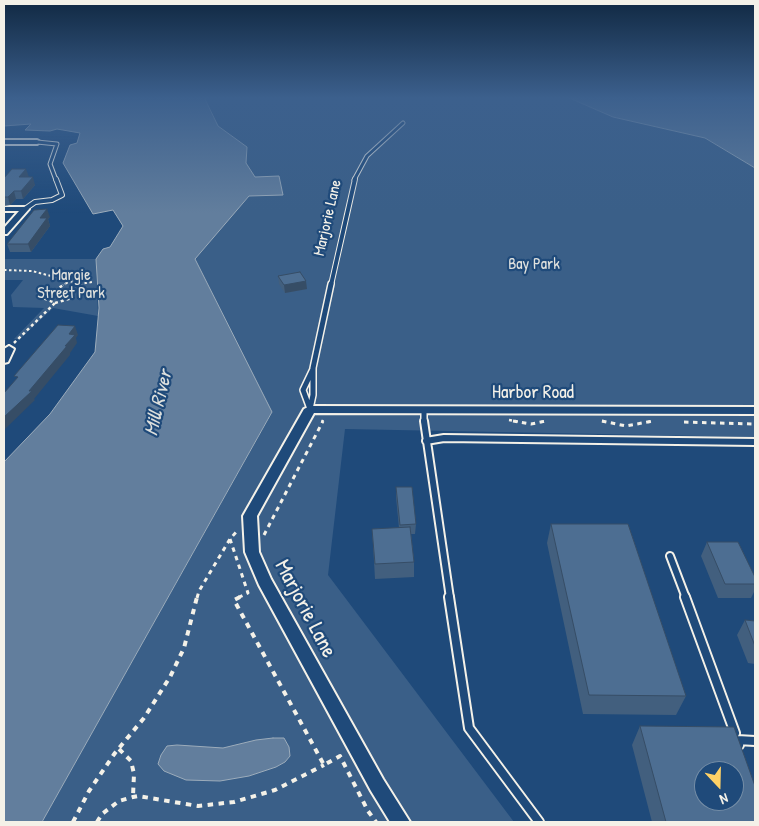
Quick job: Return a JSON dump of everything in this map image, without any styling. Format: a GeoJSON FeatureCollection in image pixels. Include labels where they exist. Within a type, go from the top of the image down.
{"type":"FeatureCollection","features":[{"type":"Feature","properties":{"kind":"street"},"geometry":{"type":"LineString","coordinates":[[4,142],[37,142]]}},
{"type":"Feature","properties":{"kind":"street"},"geometry":{"type":"LineString","coordinates":[[4,209],[21,209]]}},
{"type":"Feature","properties":{"kind":"street"},"geometry":{"type":"LineString","coordinates":[[4,232],[21,209]]}},
{"type":"Feature","properties":{"kind":"street"},"geometry":{"type":"LineString","coordinates":[[4,360],[9,349]]}},
{"type":"Feature","properties":{"kind":"street","name":"Harbor Road"},"geometry":{"type":"LineString","coordinates":[[310,408],[755,411]]}},
{"type":"Feature","properties":{"kind":"street","name":"Marjorie Lane"},"geometry":{"type":"LineString","coordinates":[[310,408],[250,516],[252,552],[264,580],[377,785],[401,822]]}},
{"type":"Feature","properties":{"kind":"lane","name":"Marjorie Lane"},"geometry":{"type":"LineString","coordinates":[[310,408],[303,390],[313,368],[353,182],[358,169],[367,156],[389,136]]}},
{"type":"Feature","properties":{"kind":"lane"},"geometry":{"type":"LineString","coordinates":[[21,209],[35,202],[52,200],[62,195],[50,164],[57,144],[37,142]]}},
{"type":"Feature","properties":{"kind":"lane","name":"Marjorie Lane"},"geometry":{"type":"LineString","coordinates":[[310,408],[314,395],[313,368]]}},
{"type":"Feature","properties":{"kind":"lane"},"geometry":{"type":"LineString","coordinates":[[424,410],[426,441],[469,728],[539,822]]}},
{"type":"Feature","properties":{"kind":"lane"},"geometry":{"type":"LineString","coordinates":[[426,441],[453,438],[755,442]]}},
{"type":"Feature","properties":{"kind":"lane"},"geometry":{"type":"LineString","coordinates":[[670,556],[743,756]]}},
{"type":"Feature","properties":{"kind":"lane"},"geometry":{"type":"LineString","coordinates":[[737,740],[755,741]]}},
{"type":"Feature","properties":{"kind":"path"},"geometry":{"type":"LineString","coordinates":[[4,270],[32,271],[80,284],[92,282]]}},
{"type":"Feature","properties":{"kind":"path"},"geometry":{"type":"LineString","coordinates":[[55,303],[43,298],[70,281]]}},
{"type":"Feature","properties":{"kind":"path"},"geometry":{"type":"LineString","coordinates":[[9,349],[55,303],[72,298]]}},
{"type":"Feature","properties":{"kind":"path"},"geometry":{"type":"LineString","coordinates":[[506,418],[522,424],[541,423],[546,420]]}},
{"type":"Feature","properties":{"kind":"path"},"geometry":{"type":"LineString","coordinates":[[237,561],[259,546],[323,419],[332,419]]}},
{"type":"Feature","properties":{"kind":"path"},"geometry":{"type":"LineString","coordinates":[[598,420],[626,426],[655,420]]}},
{"type":"Feature","properties":{"kind":"path"},"geometry":{"type":"LineString","coordinates":[[73,822],[89,791],[144,718],[170,677],[184,648],[199,591],[230,539],[250,516]]}},
{"type":"Feature","properties":{"kind":"path"},"geometry":{"type":"LineString","coordinates":[[230,539],[248,593],[234,600],[324,765]]}},
{"type":"Feature","properties":{"kind":"path"},"geometry":{"type":"LineString","coordinates":[[119,749],[131,761],[134,774],[132,797]]}},
{"type":"Feature","properties":{"kind":"path"},"geometry":{"type":"LineString","coordinates":[[97,822],[102,814],[119,801],[138,796],[198,806],[234,802],[275,790],[340,756],[368,811],[376,822]]}},
{"type":"Feature","properties":{"kind":"green space","name":"Bay Park"},"geometry":{"type":"Polygon","coordinates":[[[231,136],[694,136],[705,138],[755,168],[755,437],[345,429],[328,575],[514,822],[42,822],[272,413],[195,259],[249,196],[283,194],[279,176],[255,177],[246,163],[247,147],[231,136]]]}},
{"type":"Feature","properties":{"kind":"green space","name":"Margie Street Park"},"geometry":{"type":"Polygon","coordinates":[[[4,259],[96,259],[98,316],[53,308],[20,339],[14,339],[44,308],[13,307],[11,295],[23,280],[4,280],[4,259]]]}},
{"type":"Feature","properties":{"kind":"water","name":"Mill River"},"geometry":{"type":"Polygon","coordinates":[[[79,136],[231,136],[247,147],[246,163],[255,177],[279,176],[283,195],[249,196],[195,259],[272,412],[42,822],[4,822],[4,462],[50,414],[95,352],[99,308],[96,259],[103,249],[110,247],[123,226],[113,210],[93,214],[63,163],[70,145],[77,143],[79,136]]]}},
{"type":"Feature","properties":{"kind":"water"},"geometry":{"type":"Polygon","coordinates":[[[694,136],[755,136],[755,168],[705,138],[694,136]]]}},
{"type":"Feature","properties":{"kind":"water"},"geometry":{"type":"Polygon","coordinates":[[[273,738],[284,738],[289,747],[290,756],[285,762],[276,767],[249,776],[220,781],[186,780],[164,771],[158,764],[167,746],[223,748],[273,738]]]}},
{"type":"Feature","properties":{"kind":"building"},"geometry":{"type":"Polygon","coordinates":[[[12,169],[26,169],[19,177],[33,177],[21,191],[14,191],[8,197],[4,197],[4,178],[12,169]]]}},
{"type":"Feature","properties":{"kind":"building"},"geometry":{"type":"Polygon","coordinates":[[[47,209],[40,218],[47,218],[28,244],[7,244],[34,210],[47,209]]]}},
{"type":"Feature","properties":{"kind":"building"},"geometry":{"type":"Polygon","coordinates":[[[300,272],[306,281],[284,285],[278,276],[300,272]]]}},
{"type":"Feature","properties":{"kind":"building"},"geometry":{"type":"Polygon","coordinates":[[[58,325],[75,326],[69,334],[75,335],[29,391],[32,391],[4,417],[4,393],[18,377],[14,376],[58,325]]]}},
{"type":"Feature","properties":{"kind":"building"},"geometry":{"type":"Polygon","coordinates":[[[396,487],[412,487],[416,524],[400,525],[396,487]]]}},
{"type":"Feature","properties":{"kind":"building"},"geometry":{"type":"Polygon","coordinates":[[[551,524],[628,524],[686,696],[589,695],[551,524]]]}},
{"type":"Feature","properties":{"kind":"building"},"geometry":{"type":"Polygon","coordinates":[[[410,527],[414,562],[375,564],[372,529],[410,527]]]}},
{"type":"Feature","properties":{"kind":"building"},"geometry":{"type":"Polygon","coordinates":[[[707,542],[738,542],[755,577],[755,584],[725,584],[707,542]]]}},
{"type":"Feature","properties":{"kind":"building"},"geometry":{"type":"Polygon","coordinates":[[[745,620],[755,621],[755,646],[745,620]]]}},
{"type":"Feature","properties":{"kind":"building"},"geometry":{"type":"Polygon","coordinates":[[[640,726],[734,727],[755,786],[755,822],[666,822],[640,726]]]}}]}
